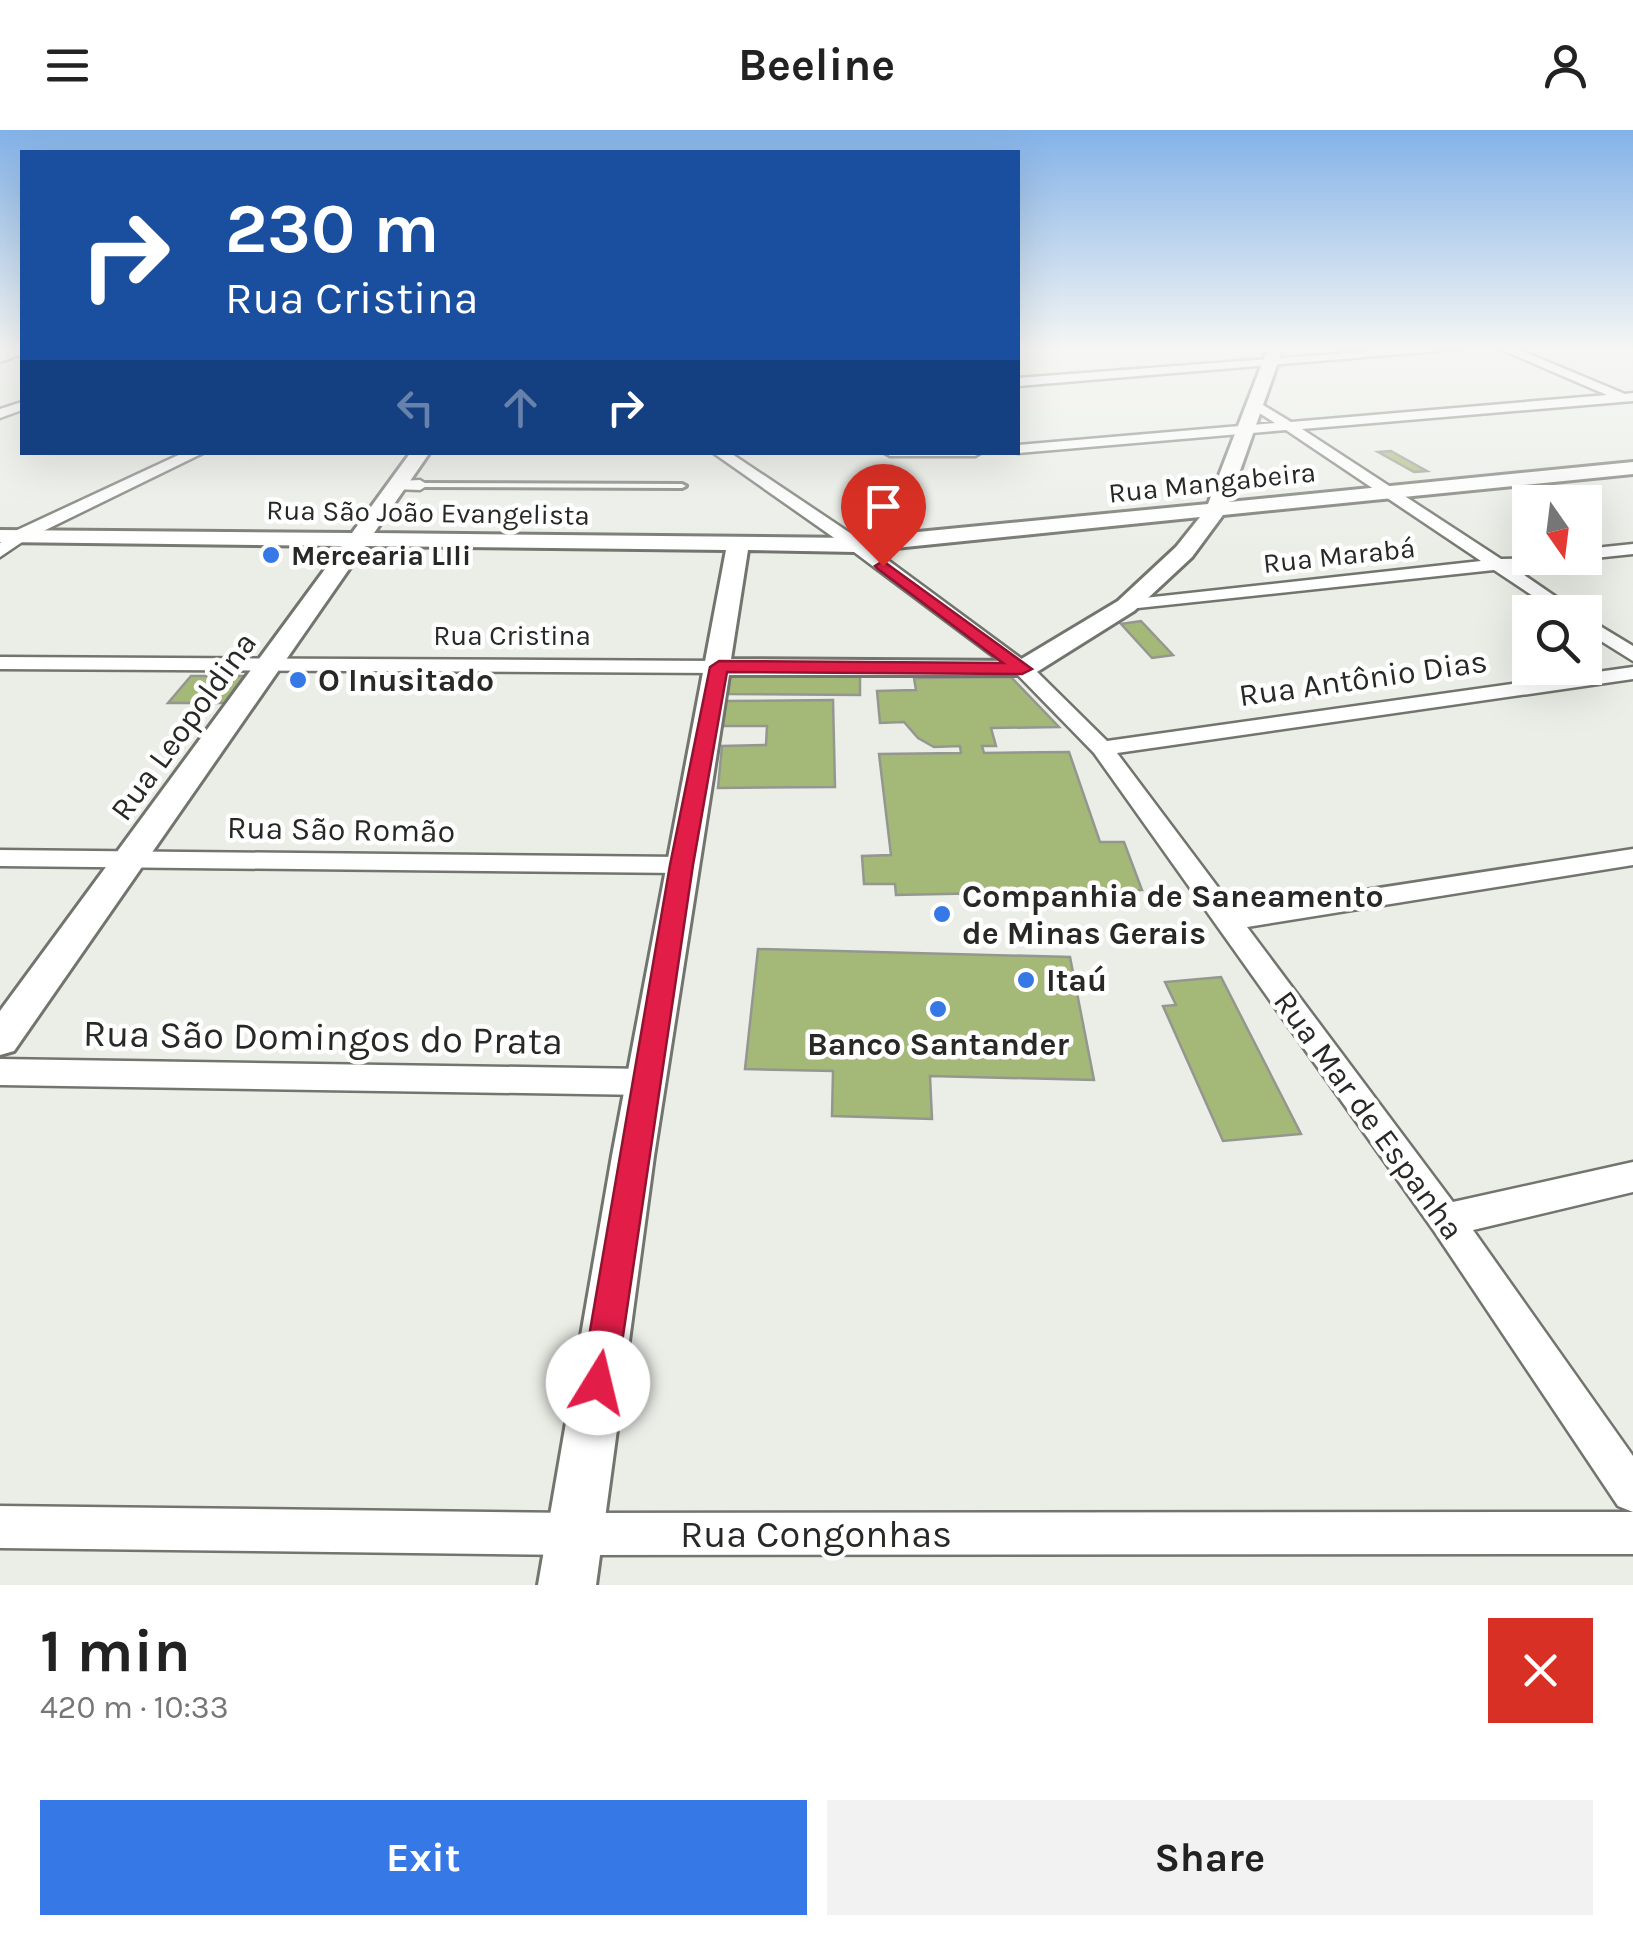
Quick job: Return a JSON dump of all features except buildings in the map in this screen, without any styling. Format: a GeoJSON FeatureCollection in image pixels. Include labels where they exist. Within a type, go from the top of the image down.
{"type":"FeatureCollection","features":[{"type":"Feature","properties":{"kind":"street"},"geometry":{"type":"LineString","coordinates":[[1022,669],[1126,606],[1184,552],[1216,510],[1253,416]]}},
{"type":"Feature","properties":{"kind":"street"},"geometry":{"type":"LineString","coordinates":[[1271,416],[1543,595]]}},
{"type":"Feature","properties":{"kind":"street"},"geometry":{"type":"LineString","coordinates":[[1020,449],[1418,416]]}},
{"type":"Feature","properties":{"kind":"street"},"geometry":{"type":"LineString","coordinates":[[0,552],[10,536],[191,455]]}},
{"type":"Feature","properties":{"kind":"street","name":"Rua Leopoldina"},"geometry":{"type":"LineString","coordinates":[[0,1040],[419,455]]}},
{"type":"Feature","properties":{"kind":"street","name":"Rua Mar de Espanha"},"geometry":{"type":"LineString","coordinates":[[723,455],[856,545],[1022,669],[1102,748],[1446,1220],[1633,1491]]}},
{"type":"Feature","properties":{"kind":"street","name":"Rua Mangabeira"},"geometry":{"type":"LineString","coordinates":[[856,545],[1633,468]]}},
{"type":"Feature","properties":{"kind":"street"},"geometry":{"type":"LineString","coordinates":[[398,486],[420,486]]}},
{"type":"Feature","properties":{"kind":"street","name":"Rua São João Evangelista"},"geometry":{"type":"LineString","coordinates":[[10,536],[856,545]]}},
{"type":"Feature","properties":{"kind":"street"},"geometry":{"type":"LineString","coordinates":[[571,1560],[646,1082],[738,545]]}},
{"type":"Feature","properties":{"kind":"street"},"geometry":{"type":"LineString","coordinates":[[1602,552],[1633,549]]}},
{"type":"Feature","properties":{"kind":"street","name":"Rua Marabá"},"geometry":{"type":"LineString","coordinates":[[1126,606],[1512,563]]}},
{"type":"Feature","properties":{"kind":"street"},"geometry":{"type":"LineString","coordinates":[[1602,634],[1633,655]]}},
{"type":"Feature","properties":{"kind":"street","name":"Rua Cristina"},"geometry":{"type":"LineString","coordinates":[[0,663],[1022,669]]}},
{"type":"Feature","properties":{"kind":"street","name":"Rua Antônio Dias"},"geometry":{"type":"LineString","coordinates":[[1102,748],[1633,673]]}},
{"type":"Feature","properties":{"kind":"street"},"geometry":{"type":"LineString","coordinates":[[1227,921],[1633,857]]}},
{"type":"Feature","properties":{"kind":"street","name":"Rua São Romão"},"geometry":{"type":"LineString","coordinates":[[0,858],[682,865]]}},
{"type":"Feature","properties":{"kind":"street","name":"Rua São Domingos do Prata"},"geometry":{"type":"LineString","coordinates":[[0,1072],[646,1082]]}},
{"type":"Feature","properties":{"kind":"street"},"geometry":{"type":"LineString","coordinates":[[1446,1220],[1633,1177]]}},
{"type":"Feature","properties":{"kind":"street","name":"Rua Congonhas"},"geometry":{"type":"LineString","coordinates":[[0,1527],[571,1560],[1633,1532]]}},
{"type":"Feature","properties":{"kind":"lane"},"geometry":{"type":"LineString","coordinates":[[420,486],[682,486]]}},
{"type":"Feature","properties":{"kind":"place","name":"Mercearia LIli"},"geometry":{"type":"Point","coordinates":[271,555]}},
{"type":"Feature","properties":{"kind":"place","name":"O Inusitado"},"geometry":{"type":"Point","coordinates":[298,680]}},
{"type":"Feature","properties":{"kind":"place","name":"Companhia de Saneamento de Minas Gerais"},"geometry":{"type":"Point","coordinates":[942,914]}},
{"type":"Feature","properties":{"kind":"place","name":"Itaú"},"geometry":{"type":"Point","coordinates":[1026,980]}},
{"type":"Feature","properties":{"kind":"place","name":"Banco Santander"},"geometry":{"type":"Point","coordinates":[938,1009]}},
{"type":"Feature","properties":{"kind":"route"},"geometry":{"type":"LineString","coordinates":[[598,1383],[682,865],[719,667],[1022,669],[883,566]]}}]}
